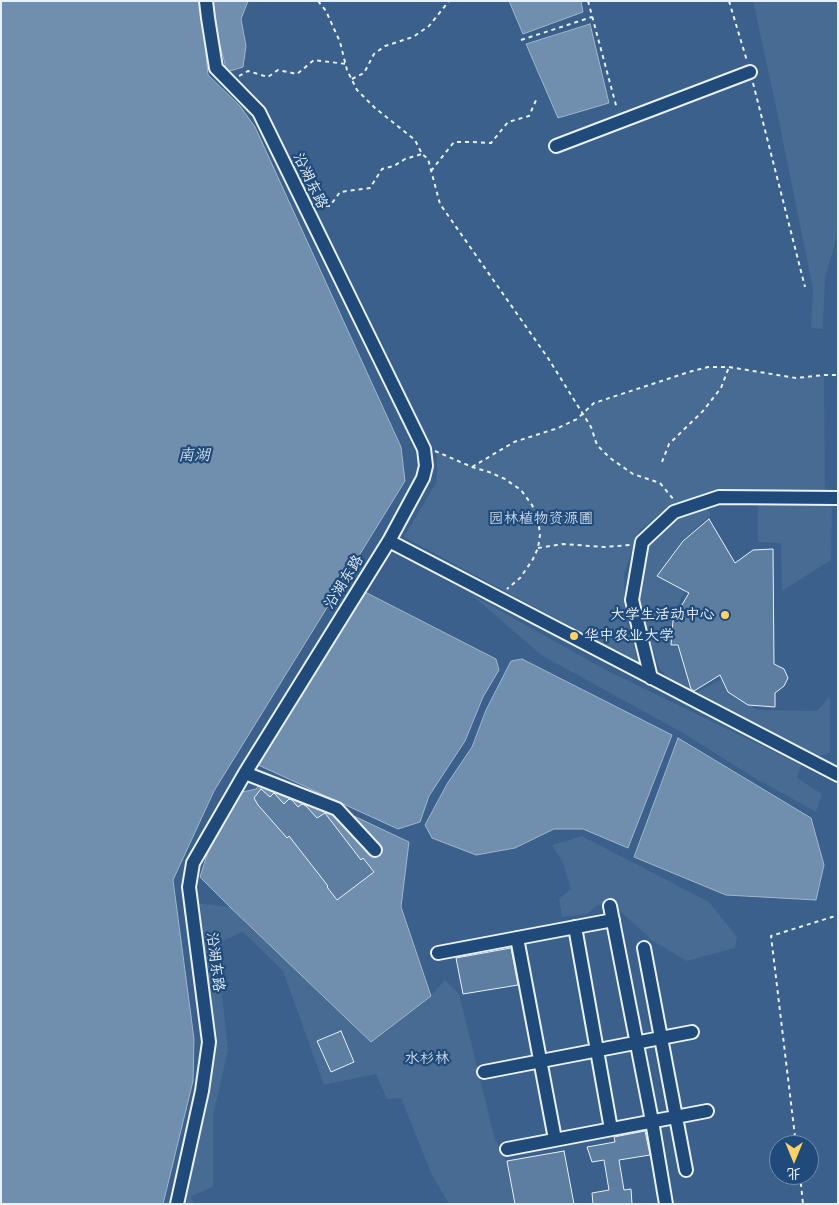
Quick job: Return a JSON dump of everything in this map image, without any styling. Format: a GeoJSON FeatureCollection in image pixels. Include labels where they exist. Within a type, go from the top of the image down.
{"type":"FeatureCollection","features":[{"type":"Feature","properties":{"kind":"street","name":"沿湖东路"},"geometry":{"type":"LineString","coordinates":[[177,1204],[202,1091],[209,1042],[189,886],[193,863],[245,773],[389,541],[423,478],[426,466],[424,449],[258,112],[216,68],[206,1]]}},
{"type":"Feature","properties":{"kind":"street"},"geometry":{"type":"LineString","coordinates":[[556,146],[750,72]]}},
{"type":"Feature","properties":{"kind":"street"},"geometry":{"type":"LineString","coordinates":[[651,678],[632,600],[642,542],[674,512],[719,497],[838,498]]}},
{"type":"Feature","properties":{"kind":"street"},"geometry":{"type":"LineString","coordinates":[[389,541],[838,775]]}},
{"type":"Feature","properties":{"kind":"street"},"geometry":{"type":"LineString","coordinates":[[245,773],[336,809],[375,850]]}},
{"type":"Feature","properties":{"kind":"street"},"geometry":{"type":"LineString","coordinates":[[610,906],[652,1121],[666,1204]]}},
{"type":"Feature","properties":{"kind":"street"},"geometry":{"type":"LineString","coordinates":[[438,953],[613,920]]}},
{"type":"Feature","properties":{"kind":"street"},"geometry":{"type":"LineString","coordinates":[[575,927],[611,1129]]}},
{"type":"Feature","properties":{"kind":"street"},"geometry":{"type":"LineString","coordinates":[[517,938],[555,1140]]}},
{"type":"Feature","properties":{"kind":"street"},"geometry":{"type":"LineString","coordinates":[[644,948],[686,1170]]}},
{"type":"Feature","properties":{"kind":"street"},"geometry":{"type":"LineString","coordinates":[[484,1072],[692,1032]]}},
{"type":"Feature","properties":{"kind":"street"},"geometry":{"type":"LineString","coordinates":[[507,1148],[707,1111]]}},
{"type":"Feature","properties":{"kind":"path"},"geometry":{"type":"LineString","coordinates":[[318,1],[326,10],[340,42],[356,90],[415,140],[422,154],[428,158],[440,204],[548,358],[591,427],[597,446],[633,474],[660,483],[682,509]]}},
{"type":"Feature","properties":{"kind":"path"},"geometry":{"type":"LineString","coordinates":[[352,79],[364,73],[374,54],[385,46],[413,37],[429,26],[449,1]]}},
{"type":"Feature","properties":{"kind":"path"},"geometry":{"type":"LineString","coordinates":[[588,1],[620,121]]}},
{"type":"Feature","properties":{"kind":"path"},"geometry":{"type":"LineString","coordinates":[[729,1],[750,72],[805,287]]}},
{"type":"Feature","properties":{"kind":"path"},"geometry":{"type":"LineString","coordinates":[[521,40],[592,17]]}},
{"type":"Feature","properties":{"kind":"path"},"geometry":{"type":"LineString","coordinates":[[223,76],[237,77],[248,71],[268,77],[278,70],[297,74],[314,60],[346,64]]}},
{"type":"Feature","properties":{"kind":"path"},"geometry":{"type":"LineString","coordinates":[[431,171],[454,142],[491,143],[508,122],[529,116],[537,98]]}},
{"type":"Feature","properties":{"kind":"path"},"geometry":{"type":"LineString","coordinates":[[303,204],[330,206],[340,192],[370,188],[382,169],[422,154]]}},
{"type":"Feature","properties":{"kind":"path"},"geometry":{"type":"LineString","coordinates":[[472,467],[514,442],[558,428],[577,419],[594,403],[708,367],[728,367],[796,378],[838,375]]}},
{"type":"Feature","properties":{"kind":"path"},"geometry":{"type":"LineString","coordinates":[[662,462],[669,444],[702,412],[721,388],[728,367]]}},
{"type":"Feature","properties":{"kind":"path"},"geometry":{"type":"LineString","coordinates":[[424,449],[437,452],[489,472],[522,490],[532,505],[538,518],[540,535],[538,548],[520,578],[512,584],[500,599]]}},
{"type":"Feature","properties":{"kind":"path"},"geometry":{"type":"LineString","coordinates":[[538,548],[563,544],[604,547],[624,546],[642,542]]}},
{"type":"Feature","properties":{"kind":"path"},"geometry":{"type":"LineString","coordinates":[[795,1135],[770,936],[838,916]]}},
{"type":"Feature","properties":{"kind":"path"},"geometry":{"type":"LineString","coordinates":[[801,1185],[803,1204]]}},
{"type":"Feature","properties":{"kind":"shaded area","name":"华中农业大学"},"geometry":{"type":"Polygon","coordinates":[[[201,1],[838,1],[838,1204],[163,1204],[193,1081],[194,1039],[173,880],[214,791],[240,106],[208,75],[201,1]]]}},
{"type":"Feature","properties":{"kind":"green space"},"geometry":{"type":"Polygon","coordinates":[[[753,1],[838,1],[838,234],[825,277],[823,329],[811,328],[813,289],[753,1]]]}},
{"type":"Feature","properties":{"kind":"green space","name":"园林植物资源圃"},"geometry":{"type":"Polygon","coordinates":[[[708,367],[729,367],[796,378],[824,375],[825,490],[714,490],[668,507],[639,531],[624,574],[625,616],[639,663],[404,537],[437,481],[437,452],[472,467],[514,442],[558,428],[577,419],[594,403],[708,367]]]}},
{"type":"Feature","properties":{"kind":"green space"},"geometry":{"type":"Polygon","coordinates":[[[823,498],[832,508],[831,560],[782,591],[781,543],[758,542],[758,499],[823,498]]]}},
{"type":"Feature","properties":{"kind":"green space"},"geometry":{"type":"Polygon","coordinates":[[[705,504],[711,515],[683,539],[657,575],[685,591],[672,617],[671,646],[679,647],[691,690],[672,682],[659,668],[639,603],[647,548],[676,514],[705,504]]]}},
{"type":"Feature","properties":{"kind":"green space"},"geometry":{"type":"Polygon","coordinates":[[[472,595],[606,670],[801,765],[797,778],[822,794],[816,812],[753,777],[683,733],[541,655],[472,595]]]}},
{"type":"Feature","properties":{"kind":"green space"},"geometry":{"type":"Polygon","coordinates":[[[724,678],[733,694],[758,710],[817,711],[830,696],[830,753],[815,757],[697,692],[724,678]]]}},
{"type":"Feature","properties":{"kind":"green space"},"geometry":{"type":"Polygon","coordinates":[[[582,836],[709,902],[737,937],[735,948],[687,961],[653,941],[610,902],[596,906],[587,914],[562,917],[559,899],[571,889],[563,863],[552,845],[582,836]]]}},
{"type":"Feature","properties":{"kind":"green space","name":"水杉林"},"geometry":{"type":"Polygon","coordinates":[[[196,903],[230,907],[371,1042],[431,996],[445,980],[459,994],[495,1140],[507,1161],[515,1204],[449,1204],[431,1173],[401,1098],[387,1099],[376,1074],[324,1085],[283,971],[243,932],[220,942],[220,977],[228,1050],[213,1116],[213,1187],[191,1196],[194,1204],[183,1204],[214,1042],[196,903]]]}},
{"type":"Feature","properties":{"kind":"water","name":"南湖"},"geometry":{"type":"Polygon","coordinates":[[[1,1],[201,1],[208,75],[240,106],[255,127],[401,447],[405,481],[214,791],[173,880],[194,1039],[193,1081],[163,1204],[1,1204],[1,1]]]}},
{"type":"Feature","properties":{"kind":"water"},"geometry":{"type":"Polygon","coordinates":[[[213,1],[248,1],[241,19],[246,46],[243,67],[227,72],[218,37],[213,1]]]}},
{"type":"Feature","properties":{"kind":"water"},"geometry":{"type":"Polygon","coordinates":[[[509,1],[581,1],[583,12],[523,34],[509,1]]]}},
{"type":"Feature","properties":{"kind":"water"},"geometry":{"type":"Polygon","coordinates":[[[590,24],[609,103],[558,118],[526,44],[590,24]]]}},
{"type":"Feature","properties":{"kind":"water"},"geometry":{"type":"Polygon","coordinates":[[[365,592],[496,659],[499,670],[483,697],[465,741],[429,796],[420,822],[398,829],[256,764],[365,592]]]}},
{"type":"Feature","properties":{"kind":"water"},"geometry":{"type":"Polygon","coordinates":[[[522,659],[672,735],[628,848],[583,829],[554,829],[515,848],[476,855],[432,838],[425,825],[447,784],[472,747],[486,710],[511,661],[522,659]]]}},
{"type":"Feature","properties":{"kind":"water"},"geometry":{"type":"Polygon","coordinates":[[[678,738],[811,818],[824,865],[816,900],[726,895],[634,857],[678,738]]]}},
{"type":"Feature","properties":{"kind":"water"},"geometry":{"type":"Polygon","coordinates":[[[265,778],[337,808],[409,842],[401,907],[431,996],[371,1042],[200,877],[211,842],[242,792],[256,789],[265,778]]]}},
{"type":"Feature","properties":{"kind":"building","name":"大学生活动中心"},"geometry":{"type":"Polygon","coordinates":[[[709,519],[735,563],[753,550],[773,549],[774,664],[784,669],[788,678],[784,686],[775,693],[775,707],[748,705],[728,692],[720,675],[694,691],[691,689],[678,645],[671,645],[673,620],[689,593],[657,576],[683,541],[709,519]]]}},
{"type":"Feature","properties":{"kind":"building"},"geometry":{"type":"Polygon","coordinates":[[[261,789],[270,797],[274,793],[284,804],[289,799],[298,807],[302,804],[306,806],[317,818],[325,813],[361,860],[363,858],[374,872],[337,900],[289,836],[287,838],[258,805],[254,798],[261,789]]]}},
{"type":"Feature","properties":{"kind":"building"},"geometry":{"type":"Polygon","coordinates":[[[511,948],[518,985],[463,994],[456,958],[511,948]]]}},
{"type":"Feature","properties":{"kind":"building"},"geometry":{"type":"Polygon","coordinates":[[[341,1031],[354,1062],[331,1072],[317,1041],[341,1031]]]}},
{"type":"Feature","properties":{"kind":"building"},"geometry":{"type":"Polygon","coordinates":[[[645,1131],[650,1155],[619,1160],[624,1190],[631,1189],[632,1204],[593,1204],[592,1193],[609,1190],[604,1160],[592,1162],[587,1147],[615,1142],[614,1137],[645,1131]]]}},
{"type":"Feature","properties":{"kind":"building"},"geometry":{"type":"Polygon","coordinates":[[[564,1151],[574,1204],[515,1204],[507,1161],[564,1151]]]}},
{"type":"Feature","properties":{"kind":"place","name":"大学生活动中心"},"geometry":{"type":"Point","coordinates":[725,615]}},
{"type":"Feature","properties":{"kind":"place","name":"华中农业大学"},"geometry":{"type":"Point","coordinates":[574,636]}}]}
